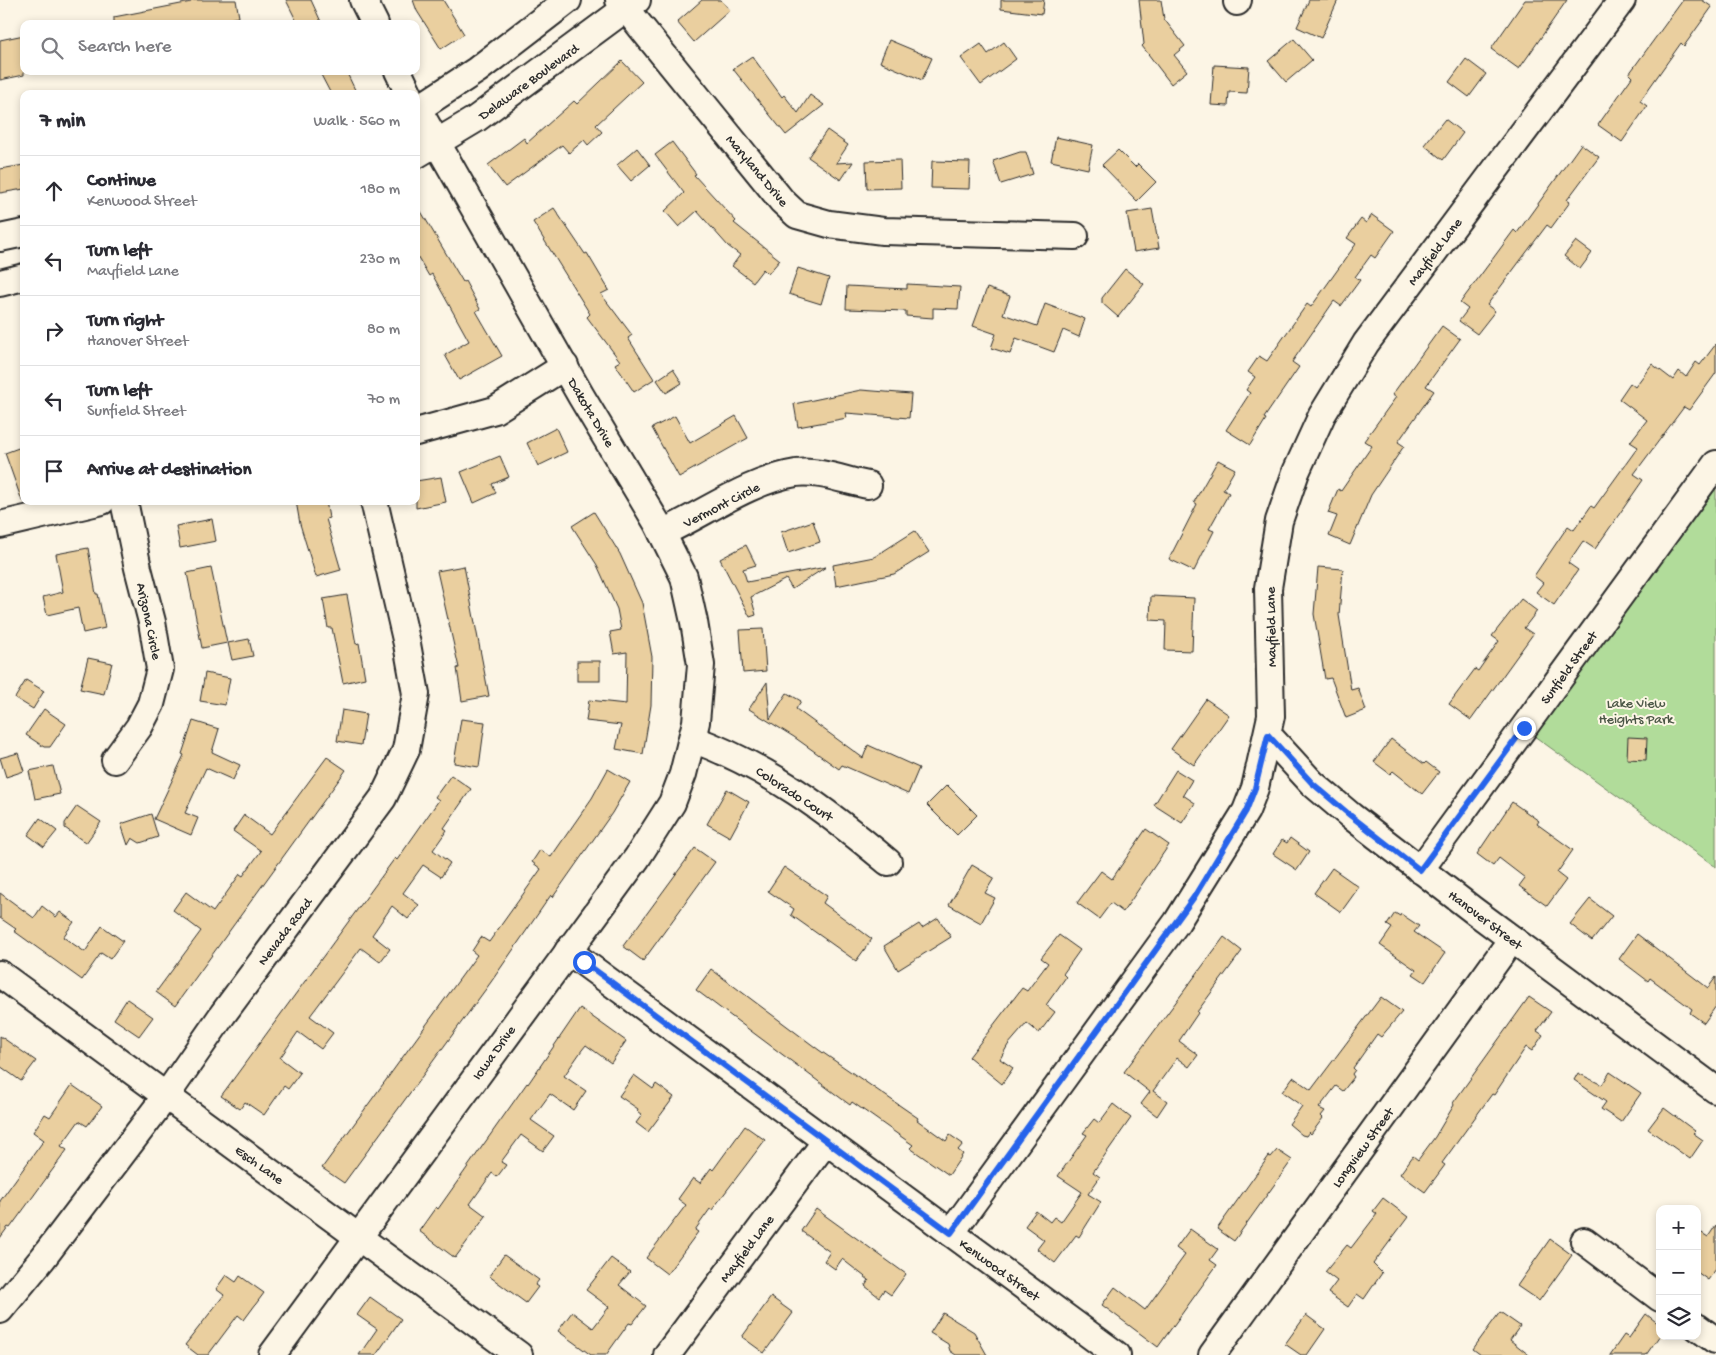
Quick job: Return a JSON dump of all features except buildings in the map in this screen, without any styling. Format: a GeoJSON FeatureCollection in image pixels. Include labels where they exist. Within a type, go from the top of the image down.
{"type":"FeatureCollection","features":[{"type":"Feature","properties":{"kind":"street"},"geometry":{"type":"LineString","coordinates":[[363,0],[373,20]]}},
{"type":"Feature","properties":{"kind":"street"},"geometry":{"type":"LineString","coordinates":[[420,102],[477,70],[568,0]]}},
{"type":"Feature","properties":{"kind":"street","name":"Mayfield Lane"},"geometry":{"type":"LineString","coordinates":[[951,1233],[1194,897],[1246,811],[1255,788],[1271,716],[1268,588],[1280,521],[1296,472],[1322,414],[1366,342],[1622,0]]}},
{"type":"Feature","properties":{"kind":"street","name":"Delaware Boulevard"},"geometry":{"type":"LineString","coordinates":[[427,150],[476,119],[627,3]]}},
{"type":"Feature","properties":{"kind":"street","name":"Maryland Drive"},"geometry":{"type":"LineString","coordinates":[[627,3],[782,201],[797,215],[829,224],[883,231],[1075,236]]}},
{"type":"Feature","properties":{"kind":"street","name":"Dakota Drive"},"geometry":{"type":"LineString","coordinates":[[400,75],[408,90]]}},
{"type":"Feature","properties":{"kind":"street","name":"Dakota Drive"},"geometry":{"type":"LineString","coordinates":[[420,124],[427,150],[565,366],[662,533],[684,577],[701,665],[693,739]]}},
{"type":"Feature","properties":{"kind":"street"},"geometry":{"type":"LineString","coordinates":[[0,238],[20,234]]}},
{"type":"Feature","properties":{"kind":"street"},"geometry":{"type":"LineString","coordinates":[[0,283],[20,278]]}},
{"type":"Feature","properties":{"kind":"street"},"geometry":{"type":"LineString","coordinates":[[420,431],[495,410],[565,366]]}},
{"type":"Feature","properties":{"kind":"street","name":"Sunfield Street"},"geometry":{"type":"LineString","coordinates":[[1420,870],[1716,464]]}},
{"type":"Feature","properties":{"kind":"street","name":"Vermont Circle"},"geometry":{"type":"LineString","coordinates":[[662,533],[755,485],[797,473],[812,473],[868,485]]}},
{"type":"Feature","properties":{"kind":"street"},"geometry":{"type":"LineString","coordinates":[[0,525],[85,505]]}},
{"type":"Feature","properties":{"kind":"street","name":"Arizona Circle"},"geometry":{"type":"LineString","coordinates":[[115,760],[139,727],[151,704],[160,669],[152,622],[125,505]]}},
{"type":"Feature","properties":{"kind":"street","name":"Nevada Road"},"geometry":{"type":"LineString","coordinates":[[0,1310],[43,1258],[166,1096],[244,985],[383,798],[406,750],[416,694],[407,644],[375,505]]}},
{"type":"Feature","properties":{"kind":"street","name":"Hanover Street"},"geometry":{"type":"LineString","coordinates":[[1268,735],[1312,783],[1351,816],[1420,870],[1716,1090]]}},
{"type":"Feature","properties":{"kind":"street","name":"Colorado Court"},"geometry":{"type":"LineString","coordinates":[[693,739],[720,749],[767,772],[845,826],[888,862]]}},
{"type":"Feature","properties":{"kind":"street","name":"Iowa Drive"},"geometry":{"type":"LineString","coordinates":[[272,1355],[637,858],[672,803],[693,739]]}},
{"type":"Feature","properties":{"kind":"street","name":"Longview Street"},"geometry":{"type":"LineString","coordinates":[[1212,1355],[1512,938]]}},
{"type":"Feature","properties":{"kind":"street","name":"Kenwood Street"},"geometry":{"type":"LineString","coordinates":[[568,951],[1117,1355]]}},
{"type":"Feature","properties":{"kind":"street","name":"Esch Lane"},"geometry":{"type":"LineString","coordinates":[[0,974],[519,1355]]}},
{"type":"Feature","properties":{"kind":"street","name":"Mayfield Lane"},"geometry":{"type":"LineString","coordinates":[[667,1355],[826,1140]]}},
{"type":"Feature","properties":{"kind":"street"},"geometry":{"type":"LineString","coordinates":[[1584,1242],[1656,1295]]}},
{"type":"Feature","properties":{"kind":"street"},"geometry":{"type":"LineString","coordinates":[[1701,1330],[1716,1340],[1705,1355]]}},
{"type":"Feature","properties":{"kind":"green space","name":"Lake View Heights Park"},"geometry":{"type":"Polygon","coordinates":[[[1716,466],[1716,867],[1523,728],[1716,466]]]}},
{"type":"Feature","properties":{"kind":"route"},"geometry":{"type":"LineString","coordinates":[[584,962],[951,1233],[1194,897],[1246,811],[1255,788],[1268,735],[1312,783],[1420,870],[1524,728]]}}]}
